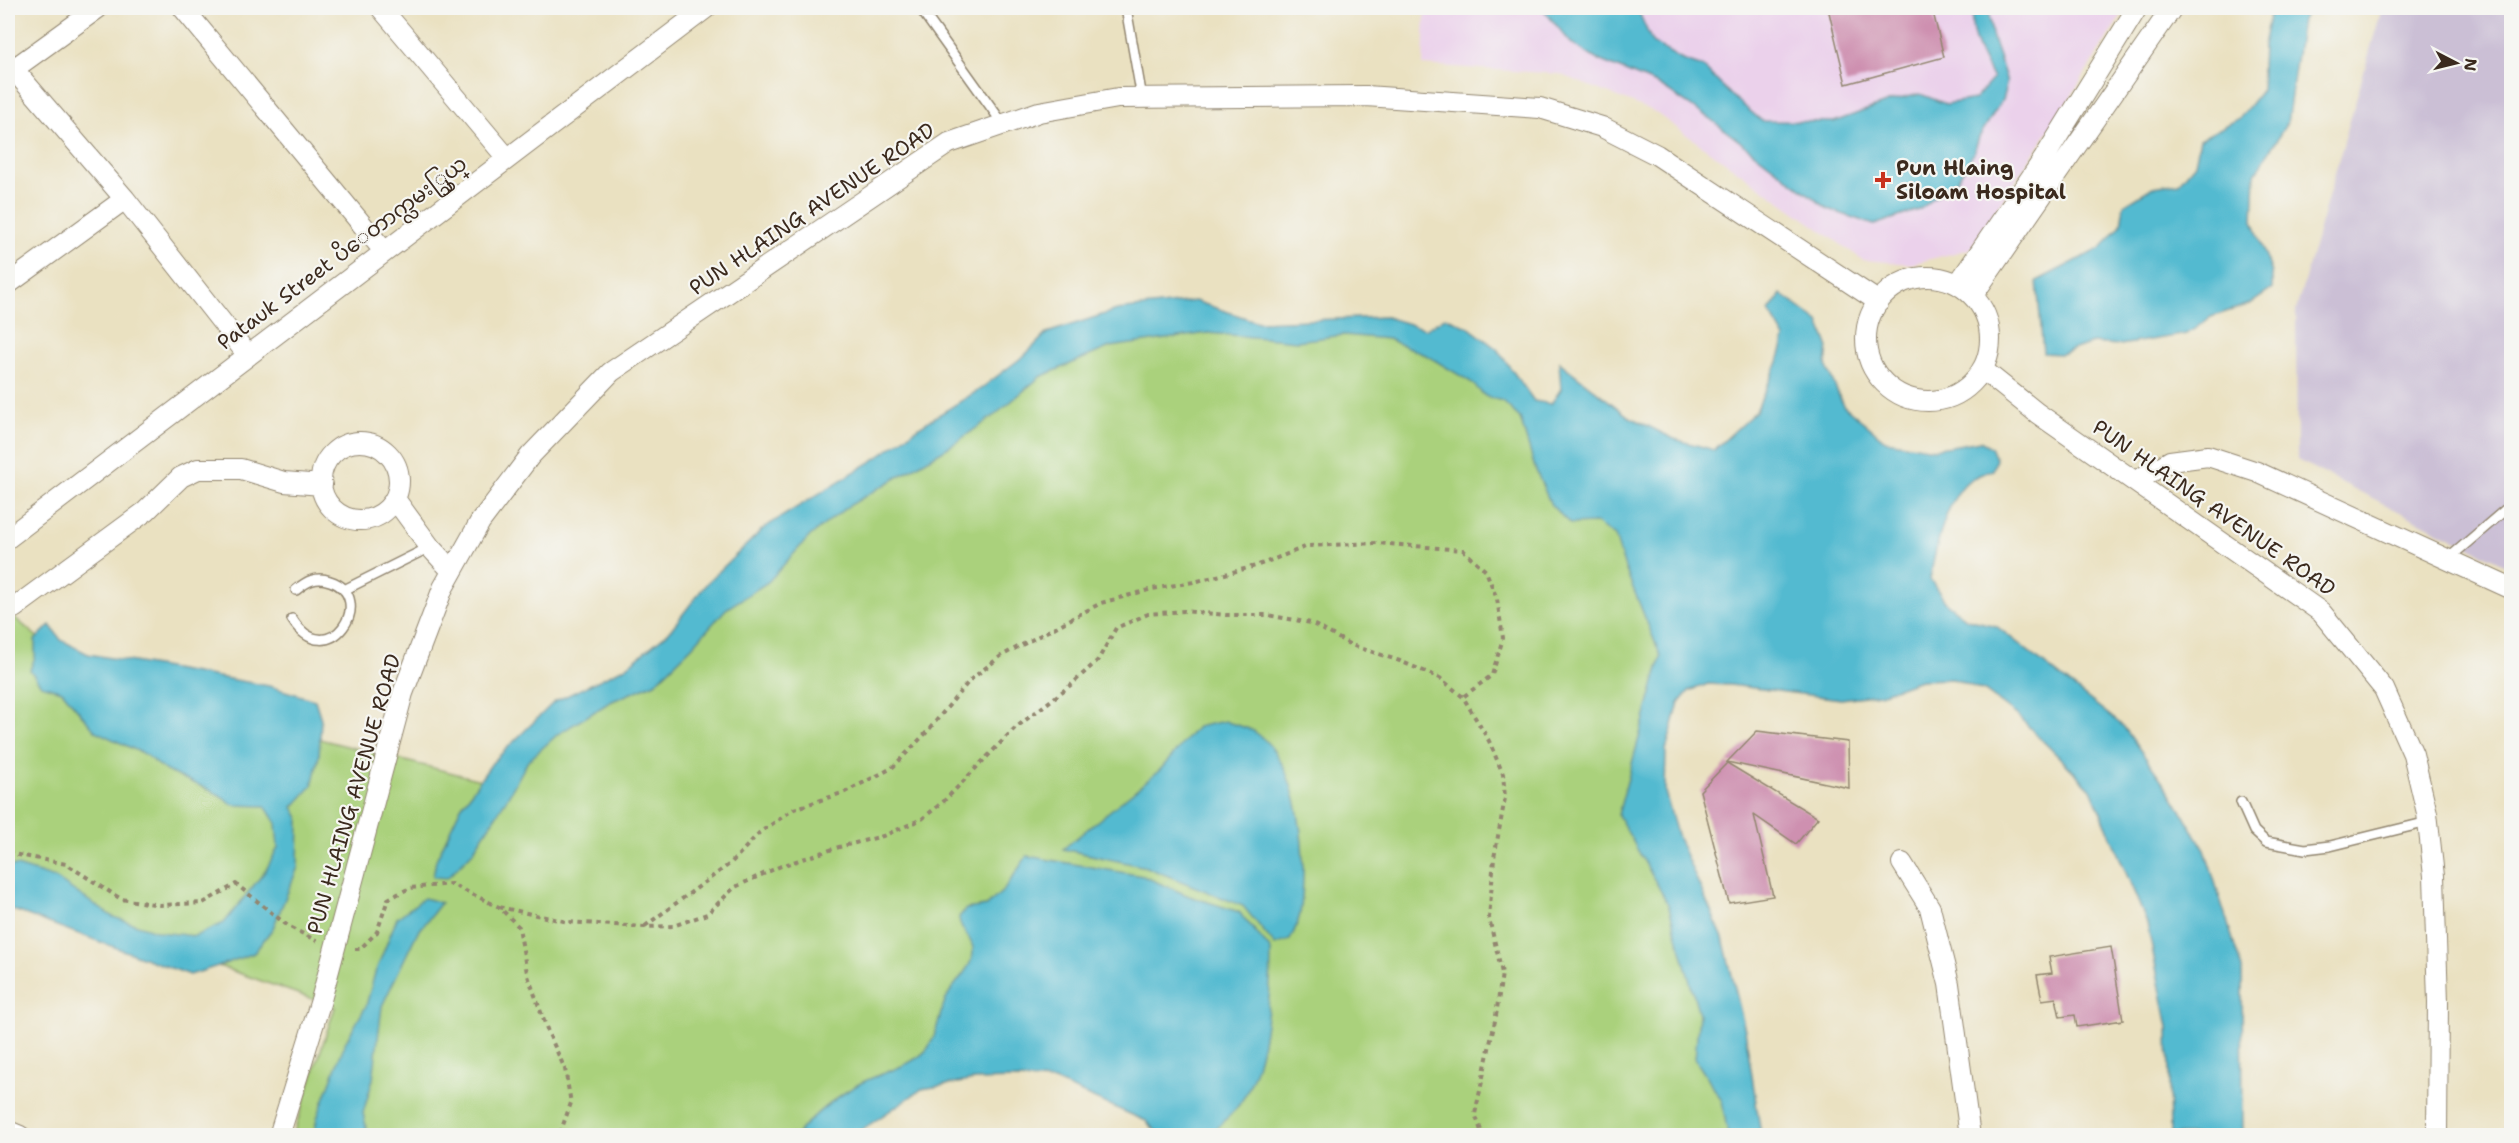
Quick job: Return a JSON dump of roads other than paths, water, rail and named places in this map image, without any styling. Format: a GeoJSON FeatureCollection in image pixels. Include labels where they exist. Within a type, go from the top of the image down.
{"type":"FeatureCollection","features":[{"type":"Feature","properties":{"kind":"street"},"geometry":{"type":"LineString","coordinates":[[98,8],[9,68],[126,200],[247,354]]}},
{"type":"Feature","properties":{"kind":"street"},"geometry":{"type":"LineString","coordinates":[[183,8],[384,251]]}},
{"type":"Feature","properties":{"kind":"street"},"geometry":{"type":"LineString","coordinates":[[381,8],[507,158]]}},
{"type":"Feature","properties":{"kind":"street","name":"Patauk Street ပိေတာက္လမး္သြယ္"},"geometry":{"type":"LineString","coordinates":[[8,538],[247,354],[706,8]]}},
{"type":"Feature","properties":{"kind":"street"},"geometry":{"type":"LineString","coordinates":[[1966,289],[2137,8]]}},
{"type":"Feature","properties":{"kind":"street"},"geometry":{"type":"LineString","coordinates":[[1966,289],[2172,8]]}},
{"type":"Feature","properties":{"kind":"street","name":"PUN HLAING AVENUE ROAD"},"geometry":{"type":"LineString","coordinates":[[279,1136],[335,950],[403,693],[443,588],[480,522],[530,456],[611,372],[950,143],[1039,112],[1118,98],[1366,96],[1540,108],[1602,127],[1657,155],[1879,302]]}},
{"type":"Feature","properties":{"kind":"street"},"geometry":{"type":"LineString","coordinates":[[8,284],[126,200]]}},
{"type":"Feature","properties":{"kind":"street"},"geometry":{"type":"LineString","coordinates":[[1917,277],[1938,277],[1966,289],[1983,308],[1990,329],[1989,355],[1976,380],[1959,393],[1934,401],[1912,399],[1899,394],[1881,381],[1867,351],[1866,339],[1873,309],[1879,302],[1896,285],[1917,277]]}},
{"type":"Feature","properties":{"kind":"street","name":"PUN HLAING AVENUE ROAD"},"geometry":{"type":"LineString","coordinates":[[1982,369],[2037,413],[2321,612],[2384,689],[2413,754],[2428,822],[2434,876],[2438,1002],[2437,1136]]}},
{"type":"Feature","properties":{"kind":"street"},"geometry":{"type":"LineString","coordinates":[[362,442],[383,450],[396,467],[399,489],[395,499],[380,515],[370,519],[348,518],[330,506],[322,485],[326,464],[332,454],[341,447],[362,442]]}},
{"type":"Feature","properties":{"kind":"street"},"geometry":{"type":"LineString","coordinates":[[2136,482],[2170,461],[2208,456],[2257,472],[2511,588]]}},
{"type":"Feature","properties":{"kind":"street"},"geometry":{"type":"LineString","coordinates":[[14,608],[146,511],[181,477],[198,469],[241,470],[284,482],[322,485]]}},
{"type":"Feature","properties":{"kind":"street"},"geometry":{"type":"LineString","coordinates":[[395,499],[430,547],[452,571]]}},
{"type":"Feature","properties":{"kind":"street"},"geometry":{"type":"LineString","coordinates":[[1902,863],[1930,908],[1949,984],[1970,1136]]}},
{"type":"Feature","properties":{"kind":"street"},"geometry":{"type":"LineString","coordinates":[[8,1131],[20,1136]]}},
{"type":"Feature","properties":{"kind":"lane"},"geometry":{"type":"LineString","coordinates":[[920,8],[1003,124]]}},
{"type":"Feature","properties":{"kind":"lane"},"geometry":{"type":"LineString","coordinates":[[1125,8],[1142,98]]}},
{"type":"Feature","properties":{"kind":"lane"},"geometry":{"type":"LineString","coordinates":[[2449,558],[2511,504]]}},
{"type":"Feature","properties":{"kind":"lane"},"geometry":{"type":"LineString","coordinates":[[344,590],[430,547]]}},
{"type":"Feature","properties":{"kind":"lane"},"geometry":{"type":"LineString","coordinates":[[292,619],[300,631],[308,637],[317,639],[335,635],[343,630],[350,612],[350,603],[344,590],[333,581],[324,579],[306,582],[297,590]]}},
{"type":"Feature","properties":{"kind":"lane"},"geometry":{"type":"LineString","coordinates":[[2241,802],[2254,831],[2266,842],[2305,849],[2330,846],[2428,822]]}},
{"type":"Feature","properties":{"kind":"water"},"geometry":{"type":"Polygon","coordinates":[[[1542,8],[1637,8],[1652,42],[1682,60],[1703,67],[1762,121],[1834,122],[1891,101],[1920,94],[1946,104],[1975,99],[1993,79],[1974,35],[1972,17],[1974,8],[1988,8],[1992,35],[2007,82],[2002,100],[1979,137],[1974,152],[1958,179],[1919,210],[1874,225],[1828,209],[1709,118],[1659,85],[1596,59],[1571,43],[1542,8]]]}},
{"type":"Feature","properties":{"kind":"water"},"geometry":{"type":"Polygon","coordinates":[[[2271,8],[2309,8],[2302,20],[2287,123],[2255,174],[2253,221],[2272,273],[2272,289],[2250,304],[2211,317],[2187,334],[2120,345],[2092,343],[2061,354],[2043,353],[2037,281],[2101,248],[2121,225],[2124,205],[2153,187],[2179,183],[2195,164],[2200,139],[2240,118],[2261,91],[2263,45],[2271,8]]]}},
{"type":"Feature","properties":{"kind":"water"},"geometry":{"type":"Polygon","coordinates":[[[1781,294],[1819,322],[1828,345],[1826,365],[1843,405],[1886,441],[1934,449],[1980,441],[1991,447],[1996,459],[1993,470],[1967,482],[1959,491],[1947,514],[1938,541],[1930,579],[1946,603],[1967,619],[1996,626],[2123,726],[2170,792],[2205,850],[2242,969],[2243,1135],[2170,1135],[2168,1027],[2147,923],[2091,789],[2018,716],[1985,691],[1953,679],[1920,680],[1880,694],[1841,699],[1708,684],[1689,691],[1679,703],[1666,750],[1665,792],[1678,838],[1723,938],[1745,1030],[1761,1135],[1728,1135],[1722,1101],[1695,1059],[1699,1014],[1668,904],[1618,815],[1661,657],[1625,568],[1615,536],[1596,523],[1570,524],[1551,505],[1535,468],[1520,418],[1502,401],[1485,396],[1471,382],[1426,355],[1388,339],[1344,335],[1297,341],[1208,333],[1110,347],[1040,377],[995,415],[952,445],[847,507],[810,536],[768,582],[726,609],[655,683],[610,702],[558,734],[528,761],[472,853],[447,878],[433,877],[436,860],[461,807],[492,763],[554,702],[626,667],[669,632],[707,583],[765,527],[877,458],[919,427],[979,390],[1025,355],[1047,333],[1117,310],[1195,301],[1258,322],[1386,317],[1426,329],[1445,317],[1468,327],[1497,349],[1534,401],[1551,404],[1561,389],[1559,362],[1628,416],[1674,439],[1714,450],[1756,411],[1778,362],[1785,338],[1769,311],[1781,294]]]}},
{"type":"Feature","properties":{"kind":"water"},"geometry":{"type":"Polygon","coordinates":[[[50,625],[61,640],[88,654],[269,686],[315,700],[321,719],[319,756],[312,786],[293,807],[299,818],[298,867],[273,928],[254,953],[190,975],[8,908],[8,866],[17,866],[55,878],[113,917],[159,932],[195,936],[224,923],[266,870],[278,847],[276,823],[265,806],[234,805],[210,790],[166,771],[146,755],[95,731],[62,691],[41,685],[30,670],[35,657],[35,640],[50,625]]]}},
{"type":"Feature","properties":{"kind":"water"},"geometry":{"type":"Polygon","coordinates":[[[1225,721],[1255,732],[1271,747],[1283,767],[1298,816],[1303,869],[1300,914],[1290,940],[1275,945],[1243,906],[1146,867],[1063,849],[1160,770],[1197,727],[1225,721]]]}},
{"type":"Feature","properties":{"kind":"water"},"geometry":{"type":"Polygon","coordinates":[[[1027,856],[1143,876],[1189,896],[1239,912],[1271,950],[1268,1009],[1261,1052],[1255,1072],[1238,1106],[1210,1135],[1160,1135],[1146,1121],[1054,1081],[975,1080],[922,1089],[854,1135],[796,1135],[817,1113],[841,1095],[867,1080],[915,1059],[928,1048],[947,997],[967,968],[972,956],[971,941],[961,926],[959,917],[966,909],[986,906],[1004,890],[1027,856]]]}},
{"type":"Feature","properties":{"kind":"water"},"geometry":{"type":"Polygon","coordinates":[[[424,898],[441,903],[416,935],[382,1006],[373,1079],[363,1113],[368,1135],[314,1135],[317,1118],[345,1043],[366,1006],[375,973],[397,918],[424,898]]]}},
{"type":"Feature","properties":{"kind":"place","name":"Pun Hlaing Siloam Hospital"},"geometry":{"type":"Point","coordinates":[1883,180]}}]}
